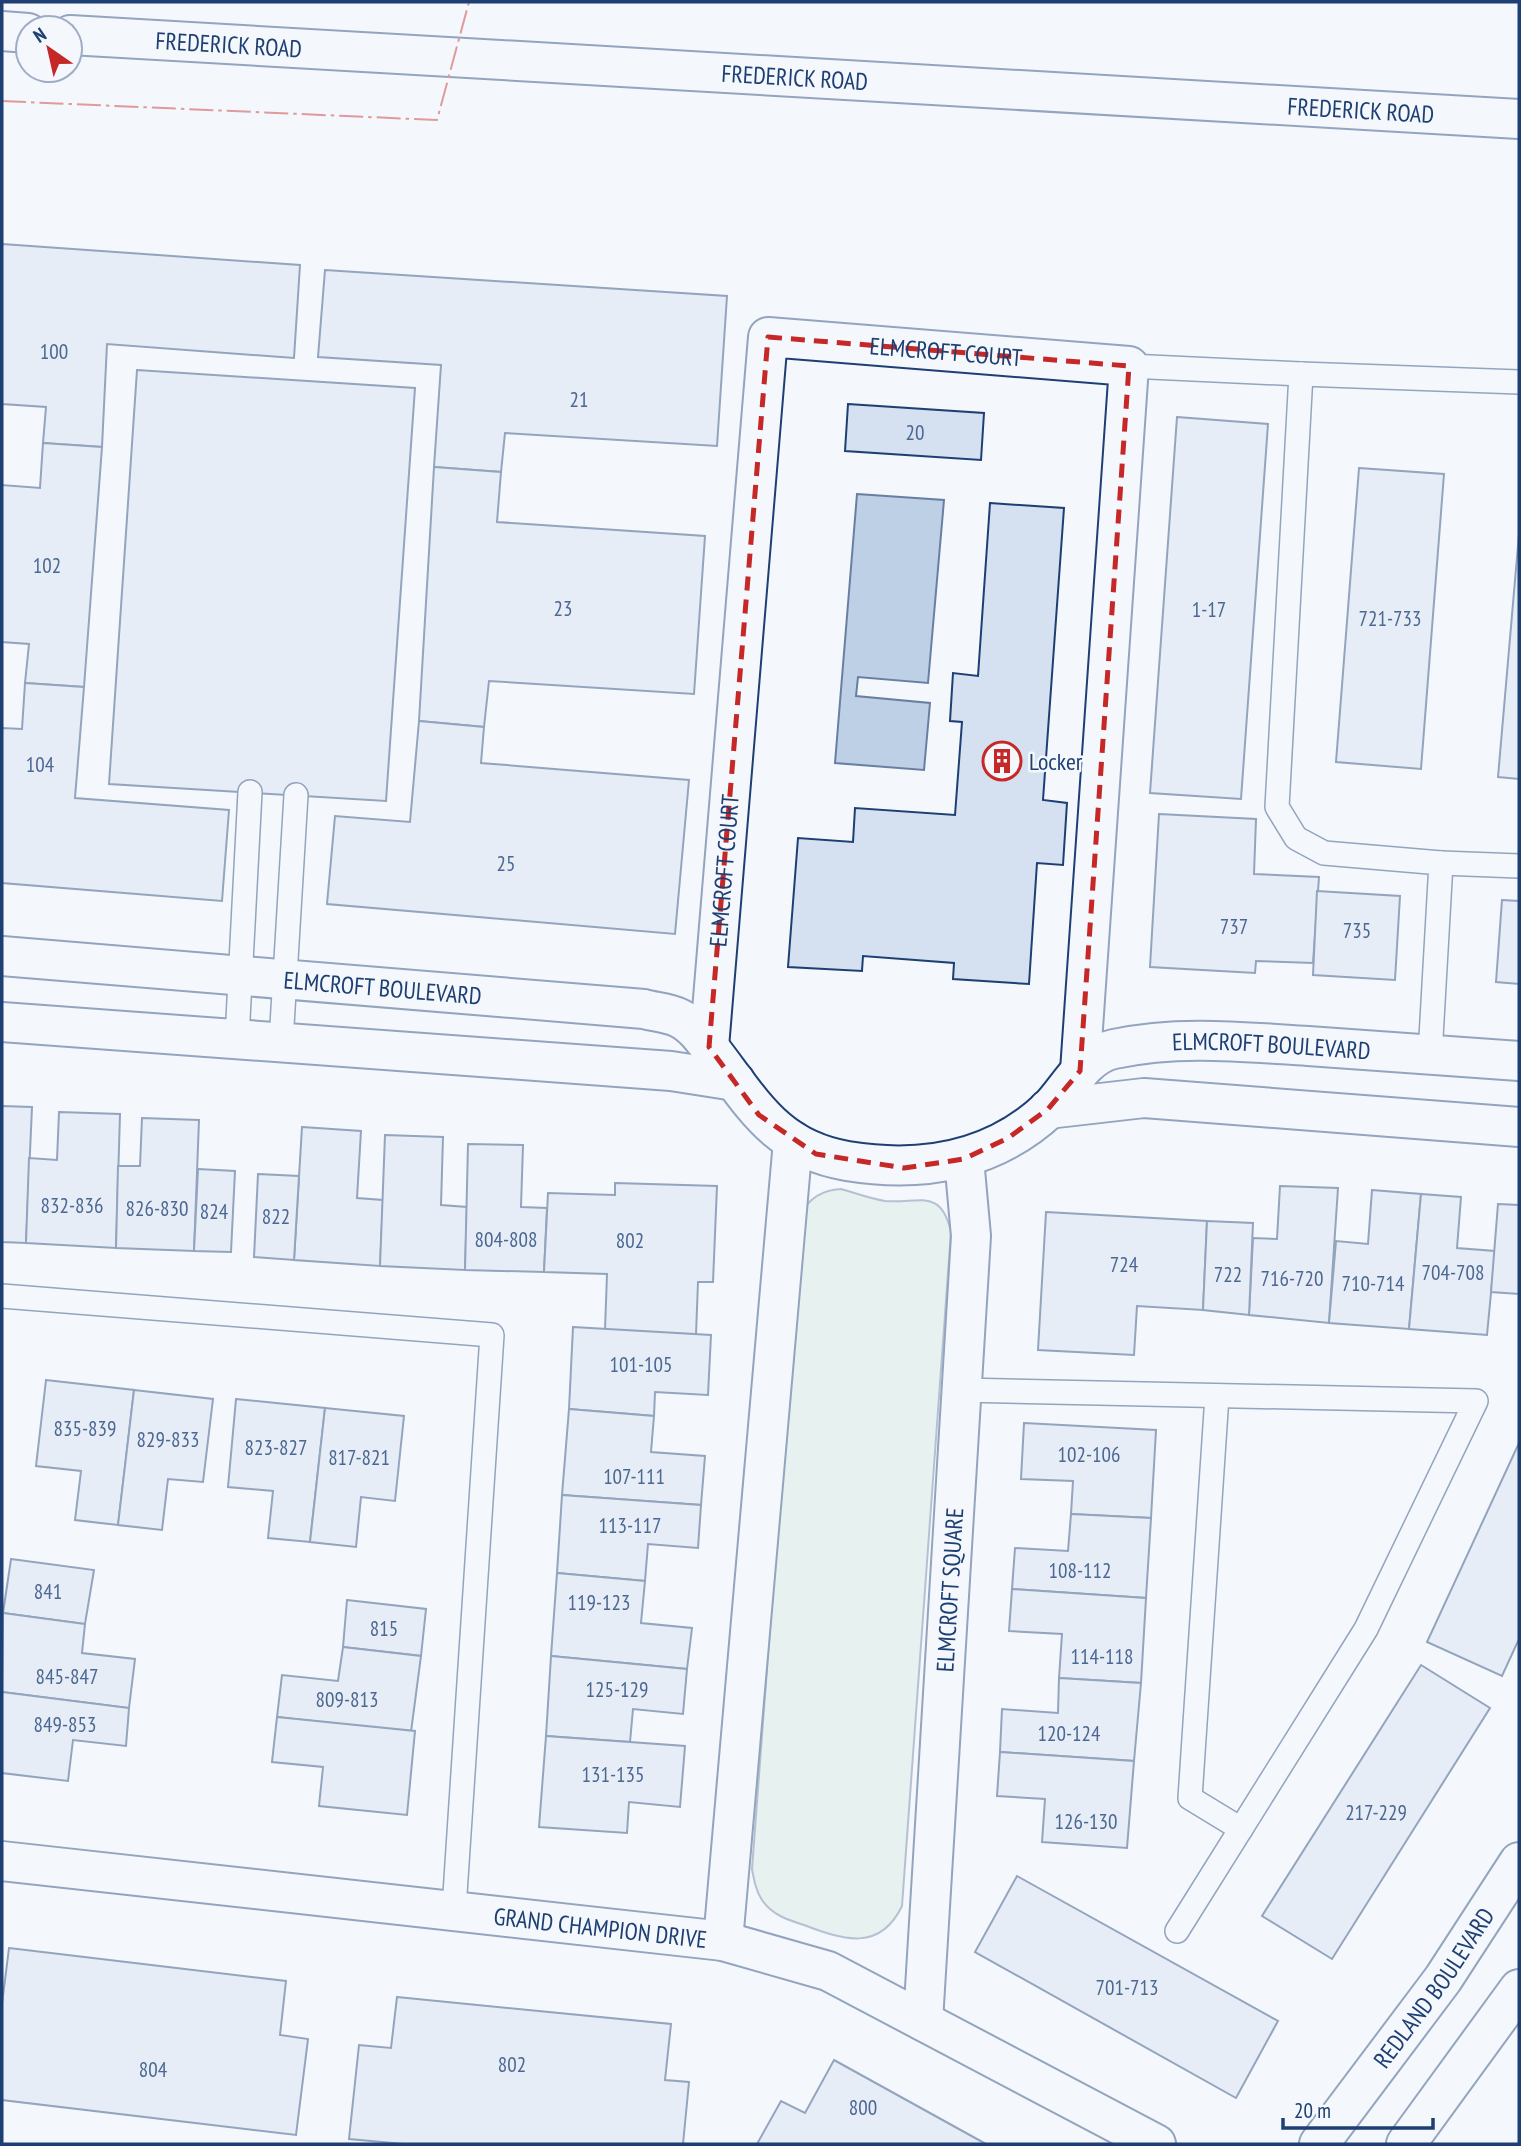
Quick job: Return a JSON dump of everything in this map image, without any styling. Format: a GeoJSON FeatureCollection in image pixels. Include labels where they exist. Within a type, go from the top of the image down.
{"type":"FeatureCollection","features":[{"type":"Feature","properties":{"kind":"street","name":"FREDERICK ROAD"},"geometry":{"type":"LineString","coordinates":[[84,36],[1519,119]]}},
{"type":"Feature","properties":{"kind":"street","name":"ELMCROFT COURT"},"geometry":{"type":"LineString","coordinates":[[709,1047],[768,337],[1129,366]]}},
{"type":"Feature","properties":{"kind":"street"},"geometry":{"type":"LineString","coordinates":[[1080,1071],[1129,366]]}},
{"type":"Feature","properties":{"kind":"street","name":"ELMCROFT BOULEVARD"},"geometry":{"type":"LineString","coordinates":[[2,956],[643,1009],[680,1018],[709,1047],[759,1115],[793,1141],[816,1154],[904,1168],[964,1159],[1008,1138],[1048,1109],[1080,1071],[1110,1049],[1192,1038],[1519,1061]]}},
{"type":"Feature","properties":{"kind":"street"},"geometry":{"type":"LineString","coordinates":[[2,1022],[671,1072],[735,1081]]}},
{"type":"Feature","properties":{"kind":"street","name":"ELMCROFT BOULEVARD"},"geometry":{"type":"LineString","coordinates":[[1048,1109],[1144,1098],[1519,1127]]}},
{"type":"Feature","properties":{"kind":"street"},"geometry":{"type":"LineString","coordinates":[[723,1941],[793,1141]]}},
{"type":"Feature","properties":{"kind":"street","name":"ELMCROFT SQUARE"},"geometry":{"type":"LineString","coordinates":[[923,2021],[971,1236],[964,1159]]}},
{"type":"Feature","properties":{"kind":"street","name":"GRAND CHAMPION DRIVE"},"geometry":{"type":"LineString","coordinates":[[2,1861],[454,1909],[723,1941],[828,1971],[1156,2144]]}},
{"type":"Feature","properties":{"kind":"street","name":"REDLAND BOULEVARD"},"geometry":{"type":"LineString","coordinates":[[1320,2144],[1443,1979],[1519,1862]]}},
{"type":"Feature","properties":{"kind":"street"},"geometry":{"type":"LineString","coordinates":[[1406,2144],[1519,1989]]}},
{"type":"Feature","properties":{"kind":"lane"},"geometry":{"type":"LineString","coordinates":[[1129,366],[1519,382]]}},
{"type":"Feature","properties":{"kind":"lane"},"geometry":{"type":"LineString","coordinates":[[1301,374],[1277,807],[1296,838],[1324,853],[1441,863],[1519,866]]}},
{"type":"Feature","properties":{"kind":"lane"},"geometry":{"type":"LineString","coordinates":[[237,1038],[250,792]]}},
{"type":"Feature","properties":{"kind":"lane"},"geometry":{"type":"LineString","coordinates":[[281,1042],[296,795]]}},
{"type":"Feature","properties":{"kind":"lane"},"geometry":{"type":"LineString","coordinates":[[1430,1055],[1441,863]]}},
{"type":"Feature","properties":{"kind":"lane"},"geometry":{"type":"LineString","coordinates":[[2,1296],[492,1335],[454,1909]]}},
{"type":"Feature","properties":{"kind":"lane"},"geometry":{"type":"LineString","coordinates":[[962,1390],[1476,1401],[1366,1629],[1177,1931]]}},
{"type":"Feature","properties":{"kind":"lane"},"geometry":{"type":"LineString","coordinates":[[1217,1396],[1190,1798],[1241,1829]]}},
{"type":"Feature","properties":{"kind":"highlighted area"},"geometry":{"type":"Polygon","coordinates":[[[768,337],[1129,366],[1080,1071],[1048,1109],[1008,1138],[964,1159],[904,1168],[816,1154],[759,1115],[709,1047],[768,337]]]}},
{"type":"Feature","properties":{"kind":"shaded area"},"geometry":{"type":"Polygon","coordinates":[[[841,1189],[885,1201],[918,1200],[935,1203],[947,1218],[951,1232],[902,1906],[893,1921],[883,1930],[872,1936],[859,1938],[833,1935],[775,1913],[760,1897],[752,1869],[801,1214],[817,1196],[841,1189]]]}},
{"type":"Feature","properties":{"kind":"water"},"geometry":{"type":"Polygon","coordinates":[[[857,494],[944,500],[928,683],[858,677],[856,696],[930,703],[924,770],[835,763],[857,494]]]}},
{"type":"Feature","properties":{"kind":"building"},"geometry":{"type":"Polygon","coordinates":[[[2,244],[300,265],[294,358],[107,344],[102,447],[43,443],[46,407],[2,404],[2,244]]]}},
{"type":"Feature","properties":{"kind":"building"},"geometry":{"type":"Polygon","coordinates":[[[325,270],[727,296],[717,446],[505,433],[501,472],[434,467],[441,365],[318,357],[325,270]]]}},
{"type":"Feature","properties":{"kind":"building"},"geometry":{"type":"Polygon","coordinates":[[[137,370],[415,388],[386,801],[109,784],[137,370]]]}},
{"type":"Feature","properties":{"kind":"building"},"geometry":{"type":"Polygon","coordinates":[[[848,404],[984,413],[981,460],[845,451],[848,404]]]}},
{"type":"Feature","properties":{"kind":"building"},"geometry":{"type":"Polygon","coordinates":[[[1177,417],[1268,424],[1241,799],[1150,793],[1177,417]]]}},
{"type":"Feature","properties":{"kind":"building"},"geometry":{"type":"Polygon","coordinates":[[[43,443],[102,447],[84,687],[25,683],[29,644],[2,642],[2,485],[40,488],[43,443]]]}},
{"type":"Feature","properties":{"kind":"building"},"geometry":{"type":"Polygon","coordinates":[[[434,467],[501,472],[497,522],[705,536],[694,694],[489,681],[484,727],[419,721],[434,467]]]}},
{"type":"Feature","properties":{"kind":"building"},"geometry":{"type":"Polygon","coordinates":[[[1359,468],[1444,474],[1421,769],[1336,762],[1359,468]]]}},
{"type":"Feature","properties":{"kind":"building","name":"Locker"},"geometry":{"type":"Polygon","coordinates":[[[990,503],[1064,508],[1043,800],[1067,803],[1063,865],[1037,863],[1029,984],[953,979],[954,963],[863,956],[862,971],[788,967],[798,838],[853,842],[855,808],[955,815],[962,722],[950,721],[953,673],[978,676],[990,503]]]}},
{"type":"Feature","properties":{"kind":"building"},"geometry":{"type":"Polygon","coordinates":[[[1519,534],[1519,779],[1498,777],[1519,534]]]}},
{"type":"Feature","properties":{"kind":"building"},"geometry":{"type":"Polygon","coordinates":[[[25,683],[84,687],[75,798],[229,810],[222,901],[2,883],[2,728],[22,729],[25,683]]]}},
{"type":"Feature","properties":{"kind":"building"},"geometry":{"type":"Polygon","coordinates":[[[419,721],[484,727],[481,763],[689,780],[675,934],[327,904],[335,816],[410,822],[419,721]]]}},
{"type":"Feature","properties":{"kind":"building"},"geometry":{"type":"Polygon","coordinates":[[[1159,814],[1256,819],[1254,874],[1319,877],[1313,963],[1256,961],[1255,973],[1150,967],[1159,814]]]}},
{"type":"Feature","properties":{"kind":"building"},"geometry":{"type":"Polygon","coordinates":[[[1317,891],[1400,896],[1395,980],[1313,975],[1317,891]]]}},
{"type":"Feature","properties":{"kind":"building"},"geometry":{"type":"Polygon","coordinates":[[[1502,900],[1519,901],[1519,984],[1496,982],[1502,900]]]}},
{"type":"Feature","properties":{"kind":"building"},"geometry":{"type":"Polygon","coordinates":[[[2,1106],[32,1107],[26,1243],[2,1242],[2,1106]]]}},
{"type":"Feature","properties":{"kind":"building"},"geometry":{"type":"Polygon","coordinates":[[[59,1112],[120,1114],[116,1248],[26,1243],[29,1158],[57,1160],[59,1112]]]}},
{"type":"Feature","properties":{"kind":"building"},"geometry":{"type":"Polygon","coordinates":[[[142,1118],[199,1120],[194,1251],[116,1248],[118,1166],[140,1166],[142,1118]]]}},
{"type":"Feature","properties":{"kind":"building"},"geometry":{"type":"Polygon","coordinates":[[[302,1127],[361,1131],[357,1198],[383,1200],[380,1266],[294,1260],[302,1127]]]}},
{"type":"Feature","properties":{"kind":"building"},"geometry":{"type":"Polygon","coordinates":[[[385,1135],[443,1137],[441,1205],[467,1207],[465,1270],[380,1266],[385,1135]]]}},
{"type":"Feature","properties":{"kind":"building"},"geometry":{"type":"Polygon","coordinates":[[[468,1144],[523,1145],[521,1207],[547,1208],[544,1272],[465,1270],[468,1144]]]}},
{"type":"Feature","properties":{"kind":"building"},"geometry":{"type":"Polygon","coordinates":[[[198,1169],[235,1171],[231,1252],[194,1251],[198,1169]]]}},
{"type":"Feature","properties":{"kind":"building"},"geometry":{"type":"Polygon","coordinates":[[[258,1174],[299,1176],[294,1260],[254,1257],[258,1174]]]}},
{"type":"Feature","properties":{"kind":"building"},"geometry":{"type":"Polygon","coordinates":[[[615,1183],[717,1186],[713,1282],[698,1282],[696,1335],[605,1330],[607,1274],[544,1272],[548,1193],[615,1195],[615,1183]]]}},
{"type":"Feature","properties":{"kind":"building"},"geometry":{"type":"Polygon","coordinates":[[[1280,1186],[1338,1188],[1329,1323],[1249,1315],[1253,1238],[1277,1239],[1280,1186]]]}},
{"type":"Feature","properties":{"kind":"building"},"geometry":{"type":"Polygon","coordinates":[[[1372,1190],[1421,1194],[1409,1329],[1329,1323],[1336,1241],[1368,1244],[1372,1190]]]}},
{"type":"Feature","properties":{"kind":"building"},"geometry":{"type":"Polygon","coordinates":[[[1421,1194],[1461,1197],[1457,1248],[1495,1251],[1487,1335],[1409,1329],[1421,1194]]]}},
{"type":"Feature","properties":{"kind":"building"},"geometry":{"type":"Polygon","coordinates":[[[1498,1204],[1519,1205],[1519,1294],[1491,1292],[1498,1204]]]}},
{"type":"Feature","properties":{"kind":"building"},"geometry":{"type":"Polygon","coordinates":[[[1046,1212],[1207,1221],[1203,1310],[1137,1306],[1134,1355],[1038,1350],[1046,1212]]]}},
{"type":"Feature","properties":{"kind":"building"},"geometry":{"type":"Polygon","coordinates":[[[1207,1221],[1253,1223],[1249,1315],[1203,1310],[1207,1221]]]}},
{"type":"Feature","properties":{"kind":"building"},"geometry":{"type":"Polygon","coordinates":[[[573,1327],[711,1335],[708,1395],[655,1392],[654,1416],[569,1409],[573,1327]]]}},
{"type":"Feature","properties":{"kind":"building"},"geometry":{"type":"Polygon","coordinates":[[[46,1380],[134,1390],[118,1525],[75,1520],[81,1471],[36,1466],[46,1380]]]}},
{"type":"Feature","properties":{"kind":"building"},"geometry":{"type":"Polygon","coordinates":[[[134,1390],[213,1399],[203,1482],[168,1479],[162,1530],[118,1525],[134,1390]]]}},
{"type":"Feature","properties":{"kind":"building"},"geometry":{"type":"Polygon","coordinates":[[[236,1399],[325,1408],[310,1542],[268,1538],[273,1491],[228,1487],[236,1399]]]}},
{"type":"Feature","properties":{"kind":"building"},"geometry":{"type":"Polygon","coordinates":[[[325,1408],[404,1416],[395,1501],[361,1497],[356,1547],[310,1542],[325,1408]]]}},
{"type":"Feature","properties":{"kind":"building"},"geometry":{"type":"Polygon","coordinates":[[[569,1409],[654,1416],[651,1452],[705,1456],[701,1505],[562,1495],[569,1409]]]}},
{"type":"Feature","properties":{"kind":"building"},"geometry":{"type":"Polygon","coordinates":[[[1024,1423],[1156,1430],[1151,1518],[1071,1514],[1073,1481],[1021,1479],[1024,1423]]]}},
{"type":"Feature","properties":{"kind":"building"},"geometry":{"type":"Polygon","coordinates":[[[1519,1443],[1519,1639],[1502,1676],[1427,1642],[1519,1443]]]}},
{"type":"Feature","properties":{"kind":"building"},"geometry":{"type":"Polygon","coordinates":[[[562,1495],[701,1505],[698,1548],[648,1544],[645,1581],[557,1573],[562,1495]]]}},
{"type":"Feature","properties":{"kind":"building"},"geometry":{"type":"Polygon","coordinates":[[[1071,1514],[1151,1518],[1146,1598],[1012,1589],[1015,1548],[1068,1551],[1071,1514]]]}},
{"type":"Feature","properties":{"kind":"building"},"geometry":{"type":"Polygon","coordinates":[[[11,1559],[94,1570],[85,1624],[3,1613],[11,1559]]]}},
{"type":"Feature","properties":{"kind":"building"},"geometry":{"type":"Polygon","coordinates":[[[557,1573],[645,1581],[641,1623],[692,1628],[687,1669],[551,1656],[557,1573]]]}},
{"type":"Feature","properties":{"kind":"building"},"geometry":{"type":"Polygon","coordinates":[[[1012,1589],[1146,1598],[1141,1683],[1059,1678],[1062,1634],[1009,1631],[1012,1589]]]}},
{"type":"Feature","properties":{"kind":"building"},"geometry":{"type":"Polygon","coordinates":[[[347,1600],[426,1609],[421,1656],[343,1647],[347,1600]]]}},
{"type":"Feature","properties":{"kind":"building"},"geometry":{"type":"Polygon","coordinates":[[[3,1613],[85,1624],[82,1653],[135,1659],[129,1708],[2,1692],[3,1613]]]}},
{"type":"Feature","properties":{"kind":"building"},"geometry":{"type":"Polygon","coordinates":[[[343,1647],[421,1656],[411,1732],[277,1717],[282,1675],[338,1681],[343,1647]]]}},
{"type":"Feature","properties":{"kind":"building"},"geometry":{"type":"Polygon","coordinates":[[[551,1656],[687,1669],[683,1714],[633,1709],[630,1742],[546,1736],[551,1656]]]}},
{"type":"Feature","properties":{"kind":"building"},"geometry":{"type":"Polygon","coordinates":[[[1421,1665],[1490,1708],[1332,1959],[1262,1916],[1421,1665]]]}},
{"type":"Feature","properties":{"kind":"building"},"geometry":{"type":"Polygon","coordinates":[[[1059,1678],[1141,1683],[1134,1761],[1000,1752],[1002,1709],[1058,1713],[1059,1678]]]}},
{"type":"Feature","properties":{"kind":"building"},"geometry":{"type":"Polygon","coordinates":[[[2,1692],[129,1708],[126,1746],[73,1740],[68,1781],[2,1773],[2,1692]]]}},
{"type":"Feature","properties":{"kind":"building"},"geometry":{"type":"Polygon","coordinates":[[[277,1717],[415,1731],[407,1815],[319,1806],[323,1767],[272,1762],[277,1717]]]}},
{"type":"Feature","properties":{"kind":"building"},"geometry":{"type":"Polygon","coordinates":[[[546,1736],[685,1746],[680,1807],[629,1802],[627,1833],[539,1827],[546,1736]]]}},
{"type":"Feature","properties":{"kind":"building"},"geometry":{"type":"Polygon","coordinates":[[[1000,1752],[1134,1761],[1127,1848],[1042,1842],[1045,1799],[997,1796],[1000,1752]]]}},
{"type":"Feature","properties":{"kind":"building"},"geometry":{"type":"Polygon","coordinates":[[[1017,1876],[1278,2021],[1236,2098],[975,1952],[1017,1876]]]}},
{"type":"Feature","properties":{"kind":"building"},"geometry":{"type":"Polygon","coordinates":[[[9,1948],[286,1981],[280,2035],[308,2039],[296,2135],[2,2100],[2,2004],[9,1948]]]}},
{"type":"Feature","properties":{"kind":"building"},"geometry":{"type":"Polygon","coordinates":[[[397,1997],[671,2024],[665,2080],[689,2082],[683,2144],[404,2144],[349,2139],[359,2045],[391,2048],[397,1997]]]}},
{"type":"Feature","properties":{"kind":"building"},"geometry":{"type":"Polygon","coordinates":[[[834,2060],[986,2144],[757,2144],[781,2101],[805,2113],[834,2060]]]}},
{"type":"Feature","properties":{"kind":"power"},"geometry":{"type":"LineString","coordinates":[[2,101],[437,120],[469,2]]}},
{"type":"Feature","properties":{"kind":"place","name":"Locker"},"geometry":{"type":"Point","coordinates":[1002,761]}}]}
